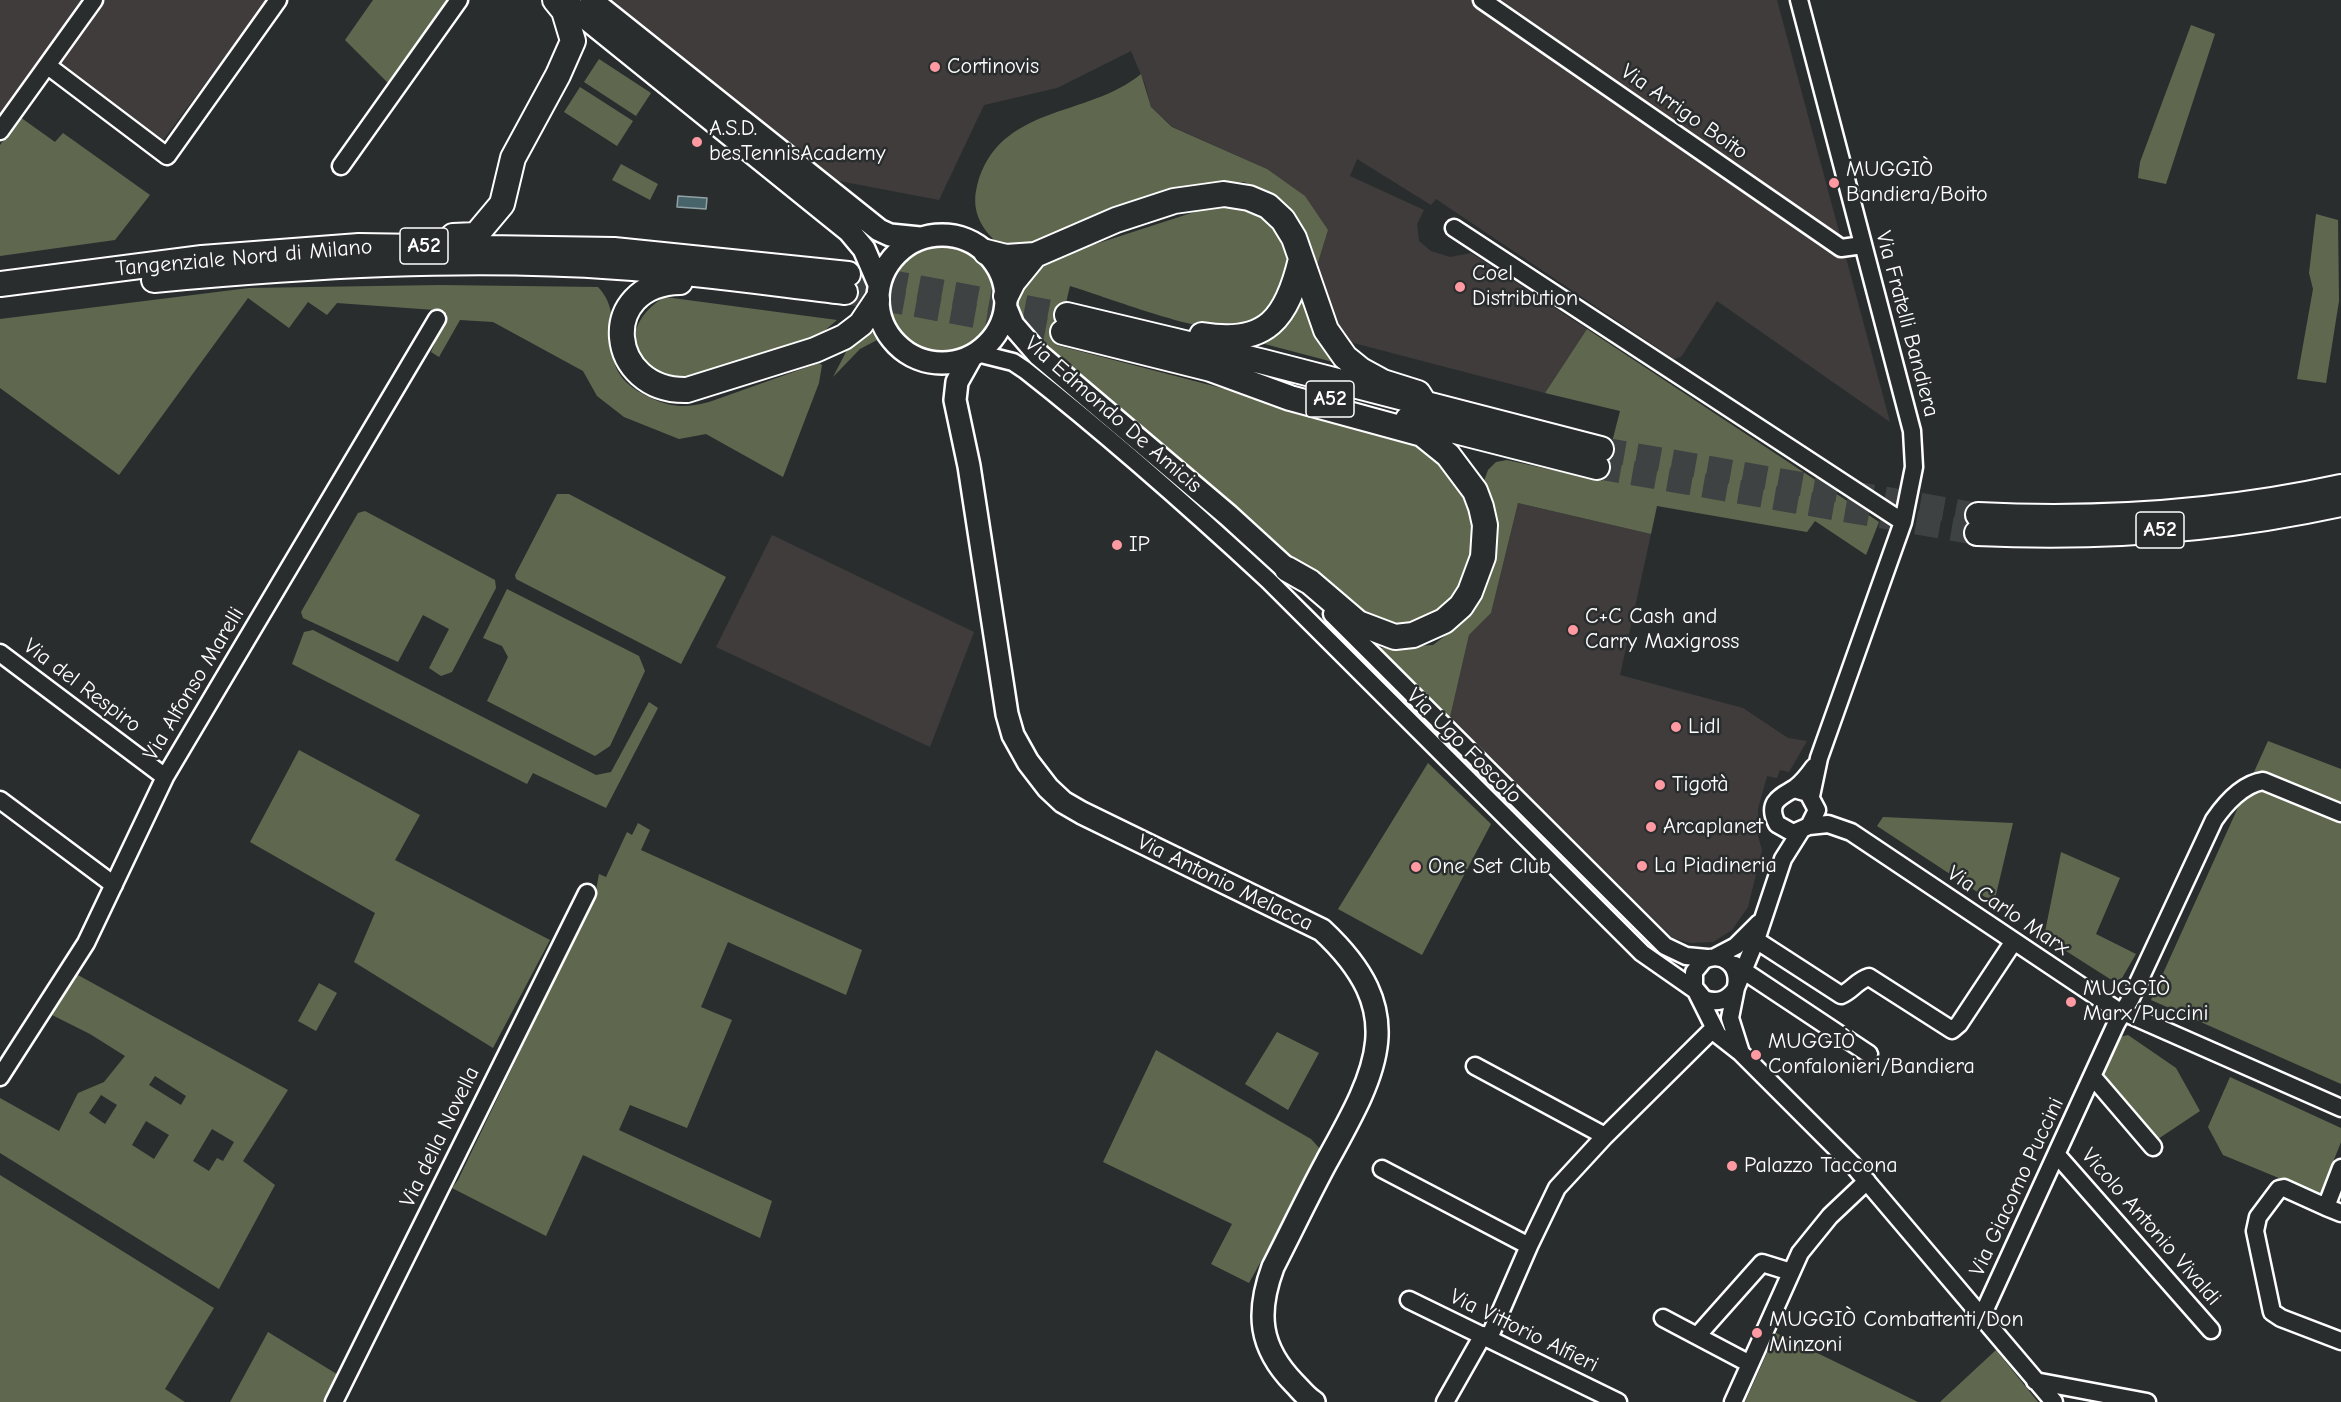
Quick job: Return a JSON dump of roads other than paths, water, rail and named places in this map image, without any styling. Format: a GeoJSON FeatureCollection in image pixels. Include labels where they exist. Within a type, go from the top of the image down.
{"type":"FeatureCollection","features":[{"type":"Feature","properties":{"kind":"highway"},"geometry":{"type":"LineString","coordinates":[[359,246],[369,236],[476,235],[491,220],[502,204],[513,158],[558,75],[573,41],[564,11],[555,0]]}},
{"type":"Feature","properties":{"kind":"highway"},"geometry":{"type":"LineString","coordinates":[[986,252],[1006,257],[1035,255],[1116,220],[1174,201],[1224,194],[1249,198],[1268,206],[1283,219],[1294,238],[1326,330],[1345,357],[1361,370],[1383,382],[1418,393],[1425,404]]}},
{"type":"Feature","properties":{"kind":"highway","name":"Tangenziale Nord di Milano"},"geometry":{"type":"LineString","coordinates":[[0,284],[202,258],[359,246],[614,250],[846,283],[751,281],[618,267],[434,264],[276,268],[98,285],[0,301]]}},
{"type":"Feature","properties":{"kind":"highway"},"geometry":{"type":"LineString","coordinates":[[1006,302],[1013,282],[1035,255]]}},
{"type":"Feature","properties":{"kind":"highway"},"geometry":{"type":"LineString","coordinates":[[1142,332],[1154,326],[1222,338],[1257,332],[1273,322],[1286,308],[1301,259]]}},
{"type":"Feature","properties":{"kind":"highway"},"geometry":{"type":"LineString","coordinates":[[751,281],[737,285],[660,282],[648,288],[633,300],[625,314],[622,328],[623,347],[629,362],[652,385],[670,391],[687,390],[815,350],[844,336],[861,324],[878,292]]}},
{"type":"Feature","properties":{"kind":"highway","name":"A52"},"geometry":{"type":"LineString","coordinates":[[1065,323],[1142,332],[1425,404],[1599,458],[1208,368],[1065,323]]}},
{"type":"Feature","properties":{"kind":"highway"},"geometry":{"type":"LineString","coordinates":[[1208,368],[1290,398],[1422,434],[1448,455],[1475,491],[1481,507],[1485,525],[1483,557],[1470,592],[1461,606],[1444,621],[1413,635],[1395,637],[1378,633],[1358,623],[1310,582],[1287,569]]}},
{"type":"Feature","properties":{"kind":"highway","name":"A52"},"geometry":{"type":"LineString","coordinates":[[2341,487],[2263,501],[2175,512],[1977,524],[2065,535],[2162,530],[2247,521],[2341,504]]}},
{"type":"Feature","properties":{"kind":"main road"},"geometry":{"type":"LineString","coordinates":[[563,0],[849,231],[864,249],[878,292],[886,333],[903,350],[921,360],[945,363],[974,355],[997,333],[1006,302],[1000,271],[986,252],[970,241],[951,235],[920,238],[890,235],[879,230],[591,0]]}},
{"type":"Feature","properties":{"kind":"main road"},"geometry":{"type":"LineString","coordinates":[[878,292],[891,259],[899,250],[920,238]]}},
{"type":"Feature","properties":{"kind":"main road","name":"Via Edmondo De Amicis"},"geometry":{"type":"LineString","coordinates":[[1006,302],[1013,325],[1039,355],[1229,516]]}},
{"type":"Feature","properties":{"kind":"main road","name":"Via Antonio Melacca"},"geometry":{"type":"LineString","coordinates":[[974,355],[957,381],[955,400],[969,466],[1002,693],[1013,735],[1028,762],[1048,788],[1063,802],[1082,813],[1322,930],[1345,952],[1361,973],[1370,991],[1376,1019],[1376,1053],[1363,1093],[1273,1267],[1264,1296],[1262,1317],[1266,1340],[1285,1374],[1309,1401]]}},
{"type":"Feature","properties":{"kind":"main road","name":"Via Antonio Melacca"},"geometry":{"type":"LineString","coordinates":[[921,360],[942,379],[955,400]]}},
{"type":"Feature","properties":{"kind":"main road","name":"Via Ugo Foscolo"},"geometry":{"type":"LineString","coordinates":[[1229,516],[1287,569]]}},
{"type":"Feature","properties":{"kind":"street"},"geometry":{"type":"LineString","coordinates":[[0,131],[94,0]]}},
{"type":"Feature","properties":{"kind":"street"},"geometry":{"type":"LineString","coordinates":[[48,66],[167,156],[278,0]]}},
{"type":"Feature","properties":{"kind":"street"},"geometry":{"type":"LineString","coordinates":[[341,165],[459,0]]}},
{"type":"Feature","properties":{"kind":"street","name":"Via Arrigo Boito"},"geometry":{"type":"LineString","coordinates":[[1482,0],[1841,248],[1863,245]]}},
{"type":"Feature","properties":{"kind":"street","name":"Via Fratelli Bandiera"},"geometry":{"type":"LineString","coordinates":[[1741,1053],[1730,1018],[1736,987],[1756,940],[1783,859],[1815,818],[1813,800],[1819,758],[1903,522],[1914,467],[1912,431],[1799,0]]}},
{"type":"Feature","properties":{"kind":"street"},"geometry":{"type":"LineString","coordinates":[[1454,228],[1903,522]]}},
{"type":"Feature","properties":{"kind":"street","name":"Via Alfonso Marelli"},"geometry":{"type":"LineString","coordinates":[[0,1077],[86,943],[165,777],[436,319]]}},
{"type":"Feature","properties":{"kind":"street"},"geometry":{"type":"LineString","coordinates":[[974,355],[1013,362],[1025,370],[1111,440],[1219,534],[1276,587],[1655,964],[1696,991],[1704,999],[1716,1002],[1728,998],[1736,987],[1736,970],[1717,958]]}},
{"type":"Feature","properties":{"kind":"street","name":"Via Ugo Foscolo"},"geometry":{"type":"LineString","coordinates":[[1287,569],[1665,946],[1686,956],[1717,958]]}},
{"type":"Feature","properties":{"kind":"street","name":"Via del Respiro"},"geometry":{"type":"LineString","coordinates":[[0,653],[165,777]]}},
{"type":"Feature","properties":{"kind":"street","name":"Via Fratelli Bandiera"},"geometry":{"type":"LineString","coordinates":[[1783,859],[1775,820],[1776,801],[1780,795],[1794,789],[1819,758]]}},
{"type":"Feature","properties":{"kind":"street","name":"Via Giacomo Puccini"},"geometry":{"type":"LineString","coordinates":[[1982,1316],[2214,820],[2222,809],[2253,783],[2263,781],[2341,813]]}},
{"type":"Feature","properties":{"kind":"street"},"geometry":{"type":"LineString","coordinates":[[1794,789],[1802,790],[1813,800]]}},
{"type":"Feature","properties":{"kind":"street"},"geometry":{"type":"LineString","coordinates":[[0,800],[114,885]]}},
{"type":"Feature","properties":{"kind":"street","name":"Via Carlo Marx"},"geometry":{"type":"LineString","coordinates":[[1813,800],[1851,832],[2122,1013],[2341,1108]]}},
{"type":"Feature","properties":{"kind":"street"},"geometry":{"type":"LineString","coordinates":[[1775,820],[1786,831],[1805,829]]}},
{"type":"Feature","properties":{"kind":"street","name":"Via Carlo Marx"},"geometry":{"type":"LineString","coordinates":[[1805,829],[1828,824],[1851,832]]}},
{"type":"Feature","properties":{"kind":"street","name":"Via della Novella"},"geometry":{"type":"LineString","coordinates":[[334,1402],[587,893]]}},
{"type":"Feature","properties":{"kind":"street","name":"Via Fratelli Bandiera"},"geometry":{"type":"LineString","coordinates":[[1717,958],[1736,946],[1761,920]]}},
{"type":"Feature","properties":{"kind":"street"},"geometry":{"type":"LineString","coordinates":[[1756,940],[1841,995],[1849,992],[1858,980],[1869,977],[1952,1030],[1959,1024],[2014,941]]}},
{"type":"Feature","properties":{"kind":"street"},"geometry":{"type":"LineString","coordinates":[[1869,1054],[1743,970],[1717,958],[1698,965],[1694,972],[1696,991],[1713,1029],[1722,1040],[1741,1053],[1867,1181],[2054,1402]]}},
{"type":"Feature","properties":{"kind":"street"},"geometry":{"type":"LineString","coordinates":[[1445,1402],[1486,1337],[1557,1188],[1605,1136],[1713,1029]]}},
{"type":"Feature","properties":{"kind":"street"},"geometry":{"type":"LineString","coordinates":[[1475,1066],[1605,1136]]}},
{"type":"Feature","properties":{"kind":"street"},"geometry":{"type":"LineString","coordinates":[[2093,1077],[2153,1147]]}},
{"type":"Feature","properties":{"kind":"street","name":"Vicolo Antonio Vivaldi"},"geometry":{"type":"LineString","coordinates":[[2057,1155],[2211,1330]]}},
{"type":"Feature","properties":{"kind":"street"},"geometry":{"type":"LineString","coordinates":[[2341,1168],[2334,1210],[2284,1188],[2279,1189],[2258,1217],[2255,1231],[2272,1312],[2341,1341]]}},
{"type":"Feature","properties":{"kind":"street"},"geometry":{"type":"LineString","coordinates":[[1382,1169],[1529,1246]]}},
{"type":"Feature","properties":{"kind":"street"},"geometry":{"type":"LineString","coordinates":[[1733,1402],[1791,1272],[1807,1242],[1845,1200],[1867,1181]]}},
{"type":"Feature","properties":{"kind":"street"},"geometry":{"type":"LineString","coordinates":[[1698,1336],[1762,1263],[1791,1272]]}},
{"type":"Feature","properties":{"kind":"street","name":"Via Vittorio Alfieri"},"geometry":{"type":"LineString","coordinates":[[1409,1300],[1618,1402]]}},
{"type":"Feature","properties":{"kind":"street"},"geometry":{"type":"LineString","coordinates":[[1663,1318],[1750,1364]]}},
{"type":"Feature","properties":{"kind":"street"},"geometry":{"type":"LineString","coordinates":[[2035,1381],[2147,1402]]}},
{"type":"Feature","properties":{"kind":"water"},"geometry":{"type":"Polygon","coordinates":[[[678,196],[707,198],[706,209],[677,207],[678,196]]]}},
{"type":"Feature","properties":{"kind":"tunnel"},"geometry":{"type":"LineString","coordinates":[[848,274],[1067,315]]}},
{"type":"Feature","properties":{"kind":"tunnel"},"geometry":{"type":"LineString","coordinates":[[845,292],[1063,332]]}},
{"type":"Feature","properties":{"kind":"tunnel"},"geometry":{"type":"LineString","coordinates":[[1601,449],[1978,515]]}},
{"type":"Feature","properties":{"kind":"tunnel"},"geometry":{"type":"LineString","coordinates":[[1597,467],[1977,533]]}},
{"type":"Feature","properties":{"kind":"place","name":"Cortinovis"},"geometry":{"type":"Point","coordinates":[935,67]}},
{"type":"Feature","properties":{"kind":"place","name":"A.S.D. besTennisAcademy"},"geometry":{"type":"Point","coordinates":[697,142]}},
{"type":"Feature","properties":{"kind":"place","name":"MUGGIÒ Bandiera/Boito"},"geometry":{"type":"Point","coordinates":[1834,183]}},
{"type":"Feature","properties":{"kind":"place","name":"Coel Distribution"},"geometry":{"type":"Point","coordinates":[1460,287]}},
{"type":"Feature","properties":{"kind":"place","name":"IP"},"geometry":{"type":"Point","coordinates":[1117,545]}},
{"type":"Feature","properties":{"kind":"place","name":"C+C Cash and Carry Maxigross"},"geometry":{"type":"Point","coordinates":[1573,630]}},
{"type":"Feature","properties":{"kind":"place","name":"Lidl"},"geometry":{"type":"Point","coordinates":[1676,727]}},
{"type":"Feature","properties":{"kind":"place","name":"Tigotà"},"geometry":{"type":"Point","coordinates":[1660,785]}},
{"type":"Feature","properties":{"kind":"place","name":"Arcaplanet"},"geometry":{"type":"Point","coordinates":[1651,827]}},
{"type":"Feature","properties":{"kind":"place","name":"La Piadineria"},"geometry":{"type":"Point","coordinates":[1642,866]}},
{"type":"Feature","properties":{"kind":"place","name":"One Set Club"},"geometry":{"type":"Point","coordinates":[1416,867]}},
{"type":"Feature","properties":{"kind":"place","name":"MUGGIÒ Marx/Puccini"},"geometry":{"type":"Point","coordinates":[2071,1002]}},
{"type":"Feature","properties":{"kind":"place","name":"MUGGIÒ Confalonieri/Bandiera"},"geometry":{"type":"Point","coordinates":[1756,1055]}},
{"type":"Feature","properties":{"kind":"place","name":"Palazzo Taccona"},"geometry":{"type":"Point","coordinates":[1732,1166]}},
{"type":"Feature","properties":{"kind":"place","name":"MUGGIÒ Combattenti/Don Minzoni"},"geometry":{"type":"Point","coordinates":[1757,1333]}}]}
